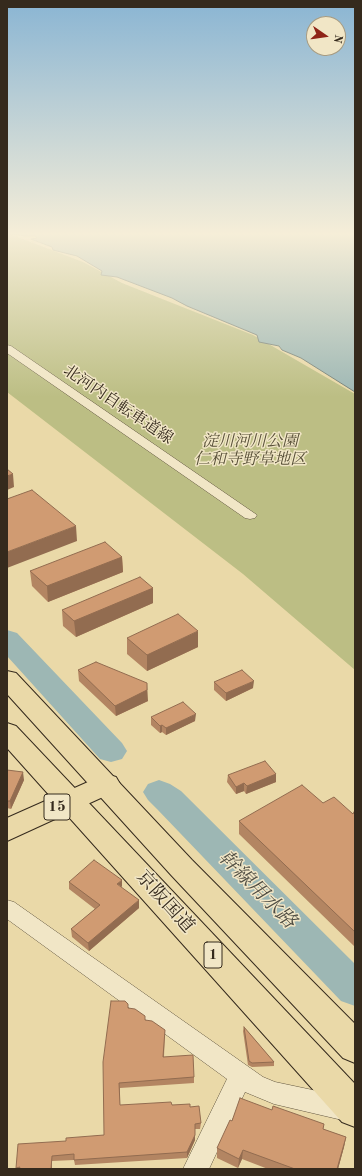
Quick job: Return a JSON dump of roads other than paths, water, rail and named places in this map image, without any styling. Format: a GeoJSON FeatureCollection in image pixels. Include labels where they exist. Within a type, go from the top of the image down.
{"type":"FeatureCollection","features":[{"type":"Feature","properties":{"kind":"main road","name":"京阪国道"},"geometry":{"type":"LineString","coordinates":[[7,679],[106,784],[182,868],[355,1047]]}},
{"type":"Feature","properties":{"kind":"main road","name":"京阪国道"},"geometry":{"type":"LineString","coordinates":[[7,732],[355,1110]]}},
{"type":"Feature","properties":{"kind":"main road","name":"15"},"geometry":{"type":"LineString","coordinates":[[7,830],[106,784]]}},
{"type":"Feature","properties":{"kind":"street","name":"北河内自転車道線"},"geometry":{"type":"LineString","coordinates":[[7,348],[250,515]]}},
{"type":"Feature","properties":{"kind":"street"},"geometry":{"type":"LineString","coordinates":[[7,908],[255,1085],[274,1094],[355,1110]]}},
{"type":"Feature","properties":{"kind":"street"},"geometry":{"type":"LineString","coordinates":[[196,1169],[241,1075]]}},
{"type":"Feature","properties":{"kind":"water"},"geometry":{"type":"Polygon","coordinates":[[[145,288],[355,288],[355,392],[301,358],[282,350],[279,346],[259,342],[257,335],[187,306],[172,298],[145,288]]]}},
{"type":"Feature","properties":{"kind":"waterway","name":"幹線用水路"},"geometry":{"type":"LineString","coordinates":[[7,639],[111,751]]}},
{"type":"Feature","properties":{"kind":"waterway","name":"幹線用水路"},"geometry":{"type":"LineString","coordinates":[[159,792],[169,800],[355,989]]}},
{"type":"Feature","properties":{"kind":"park label","name":"淀川河川公園 仁和寺野草地区"},"geometry":{"type":"Point","coordinates":[250,451]}}]}
